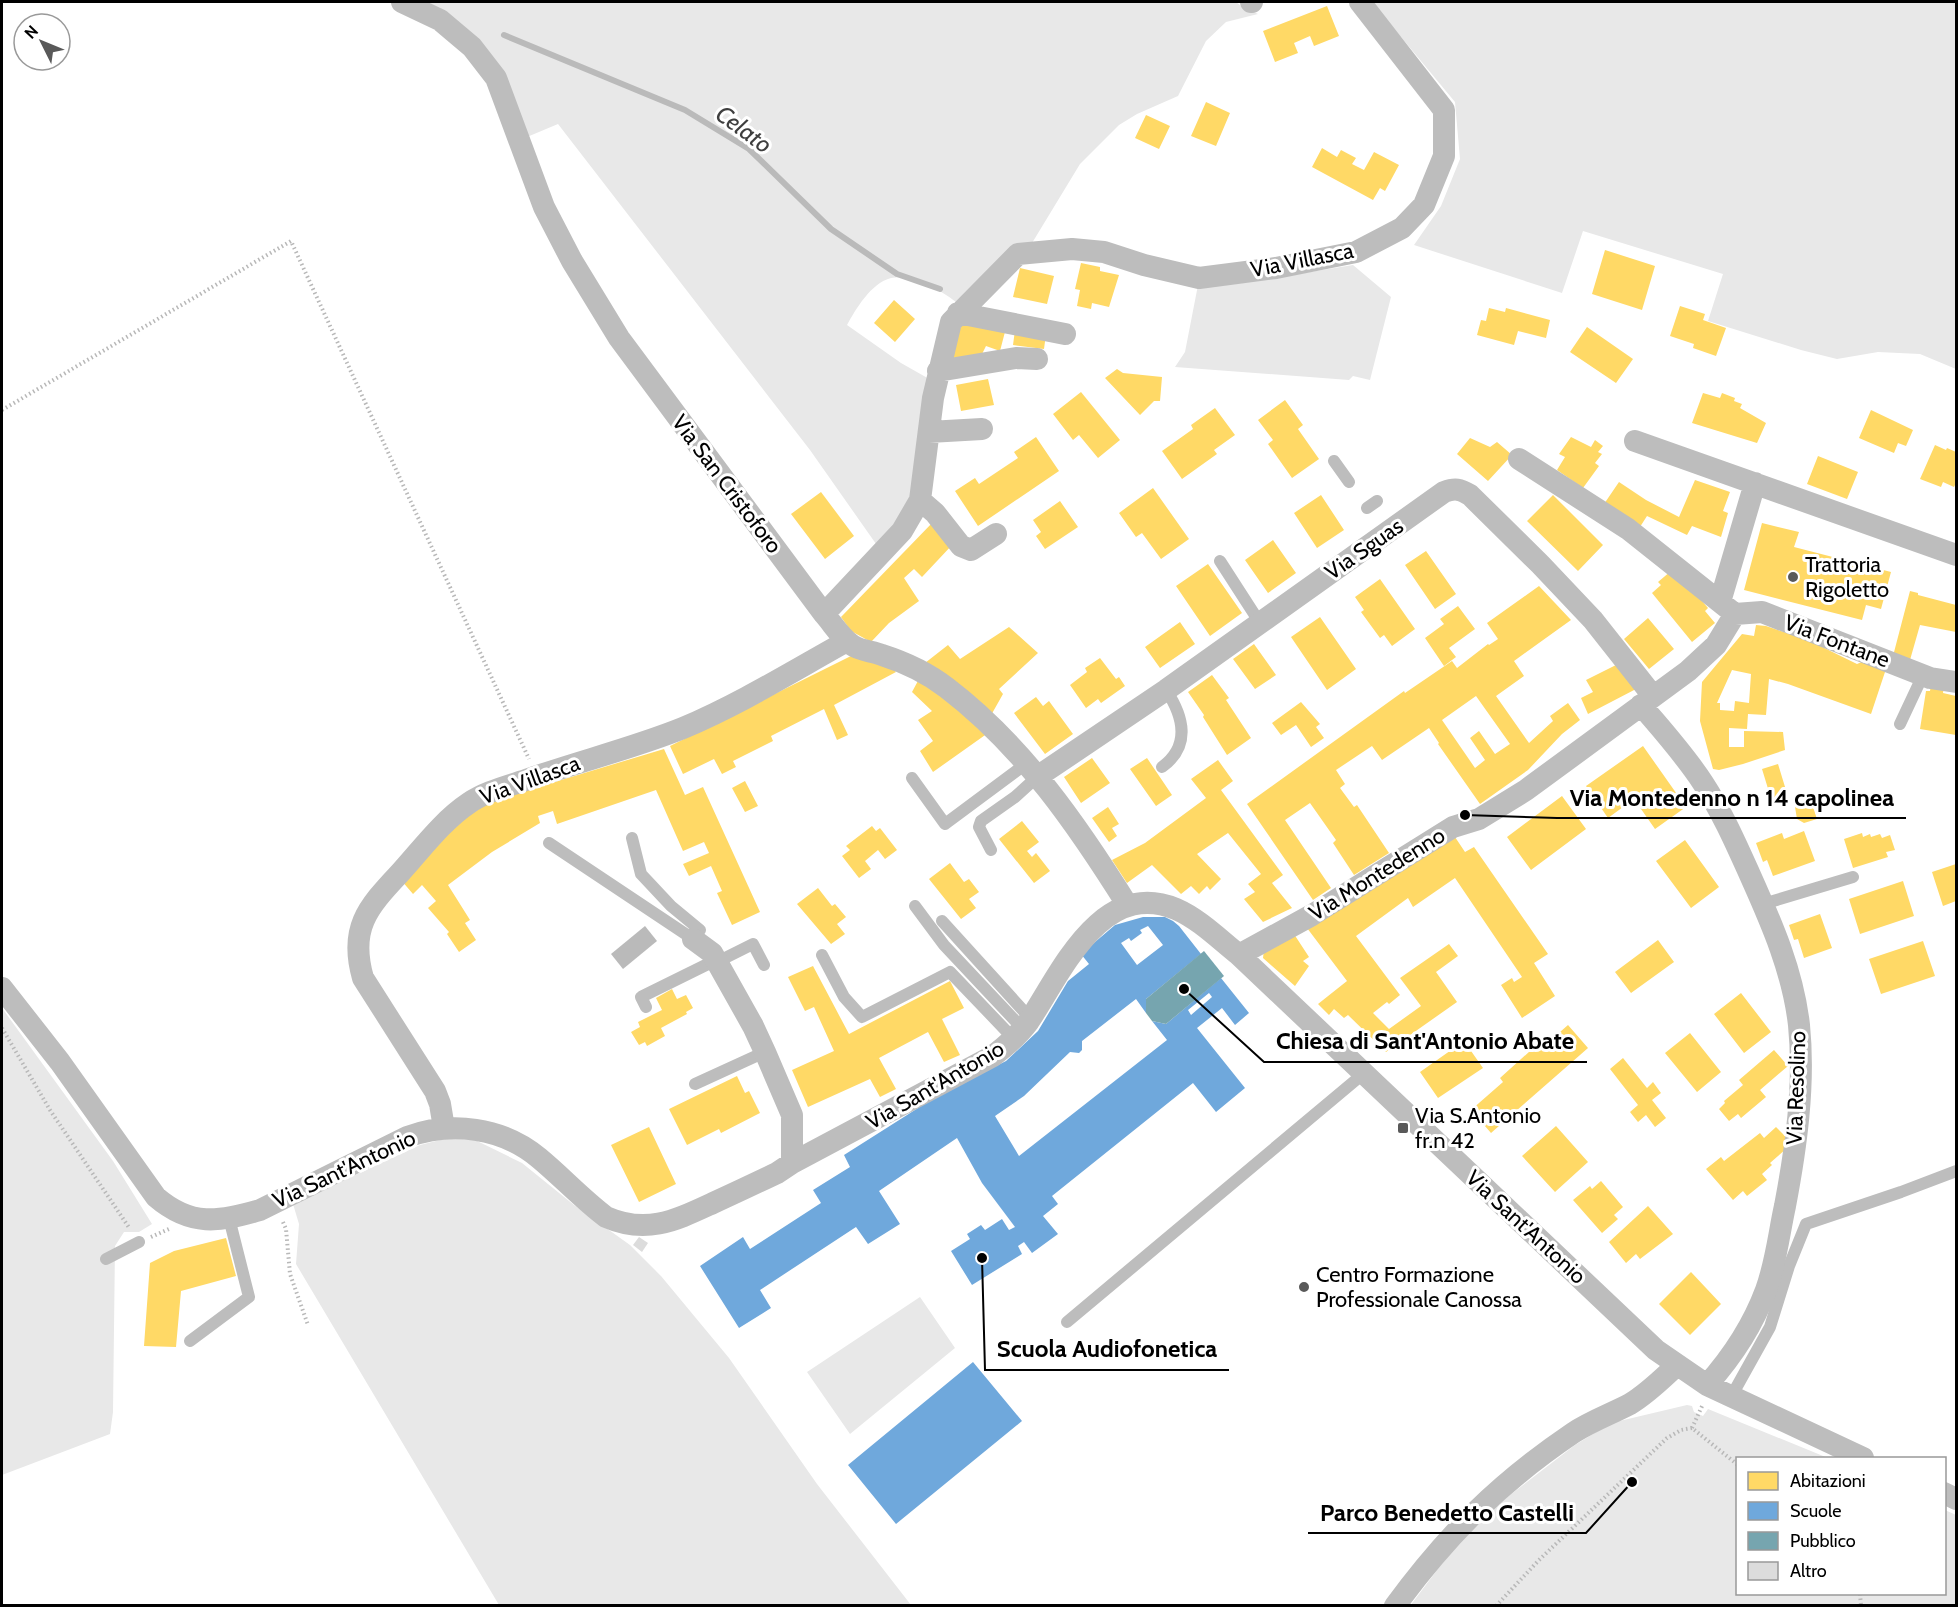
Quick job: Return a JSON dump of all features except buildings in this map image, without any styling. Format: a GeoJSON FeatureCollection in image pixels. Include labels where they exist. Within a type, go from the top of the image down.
{"type":"FeatureCollection","features":[{"type":"Feature","properties":{"kind":"street","name":"Via San Cristoforo"},"geometry":{"type":"LineString","coordinates":[[402,2],[440,20],[472,47],[496,78],[544,207],[613,328],[824,614],[857,648],[897,661],[941,684],[992,728],[1032,770],[1091,848],[1128,906]]}},
{"type":"Feature","properties":{"kind":"street","name":"Via Villasca"},"geometry":{"type":"LineString","coordinates":[[824,614],[902,531],[920,500],[938,371],[951,322],[1018,254],[1072,249],[1104,252],[1144,265],[1199,278],[1276,268],[1356,252],[1402,228],[1424,205],[1444,156],[1444,110],[1360,2]]}},
{"type":"Feature","properties":{"kind":"street"},"geometry":{"type":"LineString","coordinates":[[958,313],[1065,334]]}},
{"type":"Feature","properties":{"kind":"street"},"geometry":{"type":"LineString","coordinates":[[938,371],[1016,358],[1037,359]]}},
{"type":"Feature","properties":{"kind":"street"},"geometry":{"type":"LineString","coordinates":[[929,432],[982,429]]}},
{"type":"Feature","properties":{"kind":"street"},"geometry":{"type":"LineString","coordinates":[[1635,441],[1956,555]]}},
{"type":"Feature","properties":{"kind":"street"},"geometry":{"type":"LineString","coordinates":[[1519,459],[1628,529],[1727,608],[1755,483]]}},
{"type":"Feature","properties":{"kind":"street","name":"Via Sguas"},"geometry":{"type":"LineString","coordinates":[[1032,770],[1166,690],[1444,492],[1453,488],[1462,490],[1540,564],[1593,620],[1647,700]]}},
{"type":"Feature","properties":{"kind":"street"},"geometry":{"type":"LineString","coordinates":[[920,500],[935,513],[962,546],[971,550],[996,534]]}},
{"type":"Feature","properties":{"kind":"street","name":"Via Fontane"},"geometry":{"type":"LineString","coordinates":[[1727,608],[1762,612],[1923,675],[1956,682]]}},
{"type":"Feature","properties":{"kind":"street","name":"Via Montedenno"},"geometry":{"type":"LineString","coordinates":[[1239,955],[1312,915],[1453,826],[1479,819],[1526,790],[1688,671],[1716,645],[1727,608]]}},
{"type":"Feature","properties":{"kind":"street","name":"Via Villasca"},"geometry":{"type":"LineString","coordinates":[[444,1128],[435,1091],[363,978],[357,945],[358,934],[371,905],[452,818],[483,795],[676,731],[709,717],[848,641]]}},
{"type":"Feature","properties":{"kind":"street","name":"Via Resolino"},"geometry":{"type":"LineString","coordinates":[[1647,700],[1713,799],[1732,836],[1777,935],[1785,958],[1799,1023],[1800,1075],[1793,1158],[1767,1289],[1741,1340],[1707,1386]]}},
{"type":"Feature","properties":{"kind":"street","name":"Via Sant'Antonio"},"geometry":{"type":"LineString","coordinates":[[2,988],[60,1062],[156,1197],[175,1211],[202,1220],[229,1218],[260,1210],[407,1137],[444,1128],[484,1131],[510,1140],[538,1157],[606,1217],[632,1225],[656,1224],[672,1221],[777,1173],[993,1056],[1022,1029],[1076,946],[1104,918],[1128,906],[1161,904],[1175,909],[1200,924],[1239,955],[1350,1067],[1676,1366],[1707,1386],[1861,1457]]}},
{"type":"Feature","properties":{"kind":"street"},"geometry":{"type":"LineString","coordinates":[[696,935],[715,958],[753,1026],[792,1115],[792,1163]]}},
{"type":"Feature","properties":{"kind":"street"},"geometry":{"type":"LineString","coordinates":[[792,1115],[825,1146]]}},
{"type":"Feature","properties":{"kind":"street"},"geometry":{"type":"LineString","coordinates":[[1395,1605],[1440,1548],[1501,1487],[1574,1433],[1632,1403],[1676,1366]]}},
{"type":"Feature","properties":{"kind":"lane"},"geometry":{"type":"LineString","coordinates":[[1334,461],[1349,482]]}},
{"type":"Feature","properties":{"kind":"lane"},"geometry":{"type":"LineString","coordinates":[[1220,561],[1260,623]]}},
{"type":"Feature","properties":{"kind":"lane"},"geometry":{"type":"LineString","coordinates":[[1900,723],[1923,675]]}},
{"type":"Feature","properties":{"kind":"lane"},"geometry":{"type":"LineString","coordinates":[[1162,767],[1177,754],[1181,741],[1180,717],[1166,690]]}},
{"type":"Feature","properties":{"kind":"lane"},"geometry":{"type":"LineString","coordinates":[[912,778],[945,824],[1032,770]]}},
{"type":"Feature","properties":{"kind":"lane"},"geometry":{"type":"LineString","coordinates":[[991,850],[979,827],[981,821],[1015,797],[1032,770]]}},
{"type":"Feature","properties":{"kind":"lane"},"geometry":{"type":"LineString","coordinates":[[632,838],[641,874],[696,935]]}},
{"type":"Feature","properties":{"kind":"lane"},"geometry":{"type":"LineString","coordinates":[[549,843],[696,935]]}},
{"type":"Feature","properties":{"kind":"lane"},"geometry":{"type":"LineString","coordinates":[[1763,904],[1852,877]]}},
{"type":"Feature","properties":{"kind":"lane"},"geometry":{"type":"LineString","coordinates":[[915,906],[944,945],[1022,1029]]}},
{"type":"Feature","properties":{"kind":"lane"},"geometry":{"type":"LineString","coordinates":[[942,921],[1022,1029]]}},
{"type":"Feature","properties":{"kind":"lane"},"geometry":{"type":"LineString","coordinates":[[645,1007],[641,997],[715,958],[753,944],[764,965]]}},
{"type":"Feature","properties":{"kind":"lane"},"geometry":{"type":"LineString","coordinates":[[822,955],[844,997],[862,1017],[950,972],[1022,1029]]}},
{"type":"Feature","properties":{"kind":"lane"},"geometry":{"type":"LineString","coordinates":[[695,1084],[765,1052]]}},
{"type":"Feature","properties":{"kind":"lane"},"geometry":{"type":"LineString","coordinates":[[1068,1322],[1350,1067]]}},
{"type":"Feature","properties":{"kind":"lane"},"geometry":{"type":"LineString","coordinates":[[1731,1397],[1770,1327],[1789,1266],[1806,1224],[1956,1171]]}},
{"type":"Feature","properties":{"kind":"lane"},"geometry":{"type":"LineString","coordinates":[[190,1341],[249,1297],[229,1218]]}},
{"type":"Feature","properties":{"kind":"lane"},"geometry":{"type":"LineString","coordinates":[[106,1259],[139,1242]]}},
{"type":"Feature","properties":{"kind":"path"},"geometry":{"type":"LineString","coordinates":[[2,410],[291,241],[537,776]]}},
{"type":"Feature","properties":{"kind":"path"},"geometry":{"type":"LineString","coordinates":[[2,1028],[50,1110],[139,1242]]}},
{"type":"Feature","properties":{"kind":"path"},"geometry":{"type":"LineString","coordinates":[[274,1202],[286,1229],[290,1274],[308,1324]]}},
{"type":"Feature","properties":{"kind":"path"},"geometry":{"type":"LineString","coordinates":[[1496,1605],[1564,1536],[1667,1438],[1681,1430],[1692,1428],[1736,1464]]}},
{"type":"Feature","properties":{"kind":"shaded area"},"geometry":{"type":"Polygon","coordinates":[[[427,2],[1236,2],[1258,14],[1226,22],[1206,41],[1178,96],[1137,114],[1119,125],[1080,164],[1029,248],[959,304],[927,284],[900,277],[891,278],[877,285],[860,304],[847,325],[901,363],[931,380],[916,498],[881,551],[810,450],[558,124],[527,137],[478,39],[440,8],[427,2]]]}},
{"type":"Feature","properties":{"kind":"shaded area"},"geometry":{"type":"Polygon","coordinates":[[[1372,2],[1956,2],[1956,369],[1920,354],[1878,352],[1837,359],[1708,321],[1723,274],[1583,231],[1562,293],[1414,245],[1441,206],[1460,159],[1455,102],[1372,2]]]}},
{"type":"Feature","properties":{"kind":"shaded area"},"geometry":{"type":"Polygon","coordinates":[[[1353,265],[1391,297],[1370,380],[1353,376],[1349,380],[1175,367],[1185,352],[1198,285],[1242,283],[1353,265]]]}},
{"type":"Feature","properties":{"kind":"shaded area"},"geometry":{"type":"Polygon","coordinates":[[[645,926],[657,941],[623,969],[611,954],[645,926]]]}},
{"type":"Feature","properties":{"kind":"shaded area"},"geometry":{"type":"Polygon","coordinates":[[[2,1008],[113,1161],[152,1224],[139,1232],[124,1232],[115,1246],[113,1412],[110,1434],[2,1475],[2,1008]]]}},
{"type":"Feature","properties":{"kind":"shaded area"},"geometry":{"type":"Polygon","coordinates":[[[444,1139],[473,1139],[522,1163],[574,1205],[630,1245],[661,1276],[729,1358],[817,1484],[911,1605],[499,1605],[296,1264],[299,1224],[293,1204],[420,1145],[444,1139]]]}},
{"type":"Feature","properties":{"kind":"shaded area"},"geometry":{"type":"Polygon","coordinates":[[[920,1297],[955,1348],[850,1434],[807,1372],[920,1297]]]}},
{"type":"Feature","properties":{"kind":"shaded area"},"geometry":{"type":"Polygon","coordinates":[[[1687,1405],[1692,1406],[1694,1412],[1703,1416],[1708,1409],[1826,1457],[1736,1457],[1736,1595],[1946,1595],[1946,1510],[1956,1515],[1956,1605],[1410,1606],[1453,1549],[1497,1505],[1575,1445],[1611,1423],[1687,1405]]]}},
{"type":"Feature","properties":{"kind":"waterway","name":"Celato"},"geometry":{"type":"LineString","coordinates":[[504,35],[685,110],[749,149],[831,229],[897,274],[940,289]]}},
{"type":"Feature","properties":{"kind":"place","name":"Trattoria Rigoletto"},"geometry":{"type":"Point","coordinates":[1793,577]}},
{"type":"Feature","properties":{"kind":"place","name":"Via Montedenno n 14 capolinea"},"geometry":{"type":"Point","coordinates":[1465,815]}},
{"type":"Feature","properties":{"kind":"place","name":"Chiesa di Sant'Antonio Abate"},"geometry":{"type":"Point","coordinates":[1184,989]}},
{"type":"Feature","properties":{"kind":"place","name":"Via S.Antonio fr.n 42"},"geometry":{"type":"Point","coordinates":[1403,1128]}},
{"type":"Feature","properties":{"kind":"place","name":"Scuola Audiofonetica"},"geometry":{"type":"Point","coordinates":[982,1258]}},
{"type":"Feature","properties":{"kind":"place","name":"Centro Formazione Professionale Canossa"},"geometry":{"type":"Point","coordinates":[1304,1287]}},
{"type":"Feature","properties":{"kind":"place","name":"Parco Benedetto Castelli"},"geometry":{"type":"Point","coordinates":[1632,1482]}}]}
